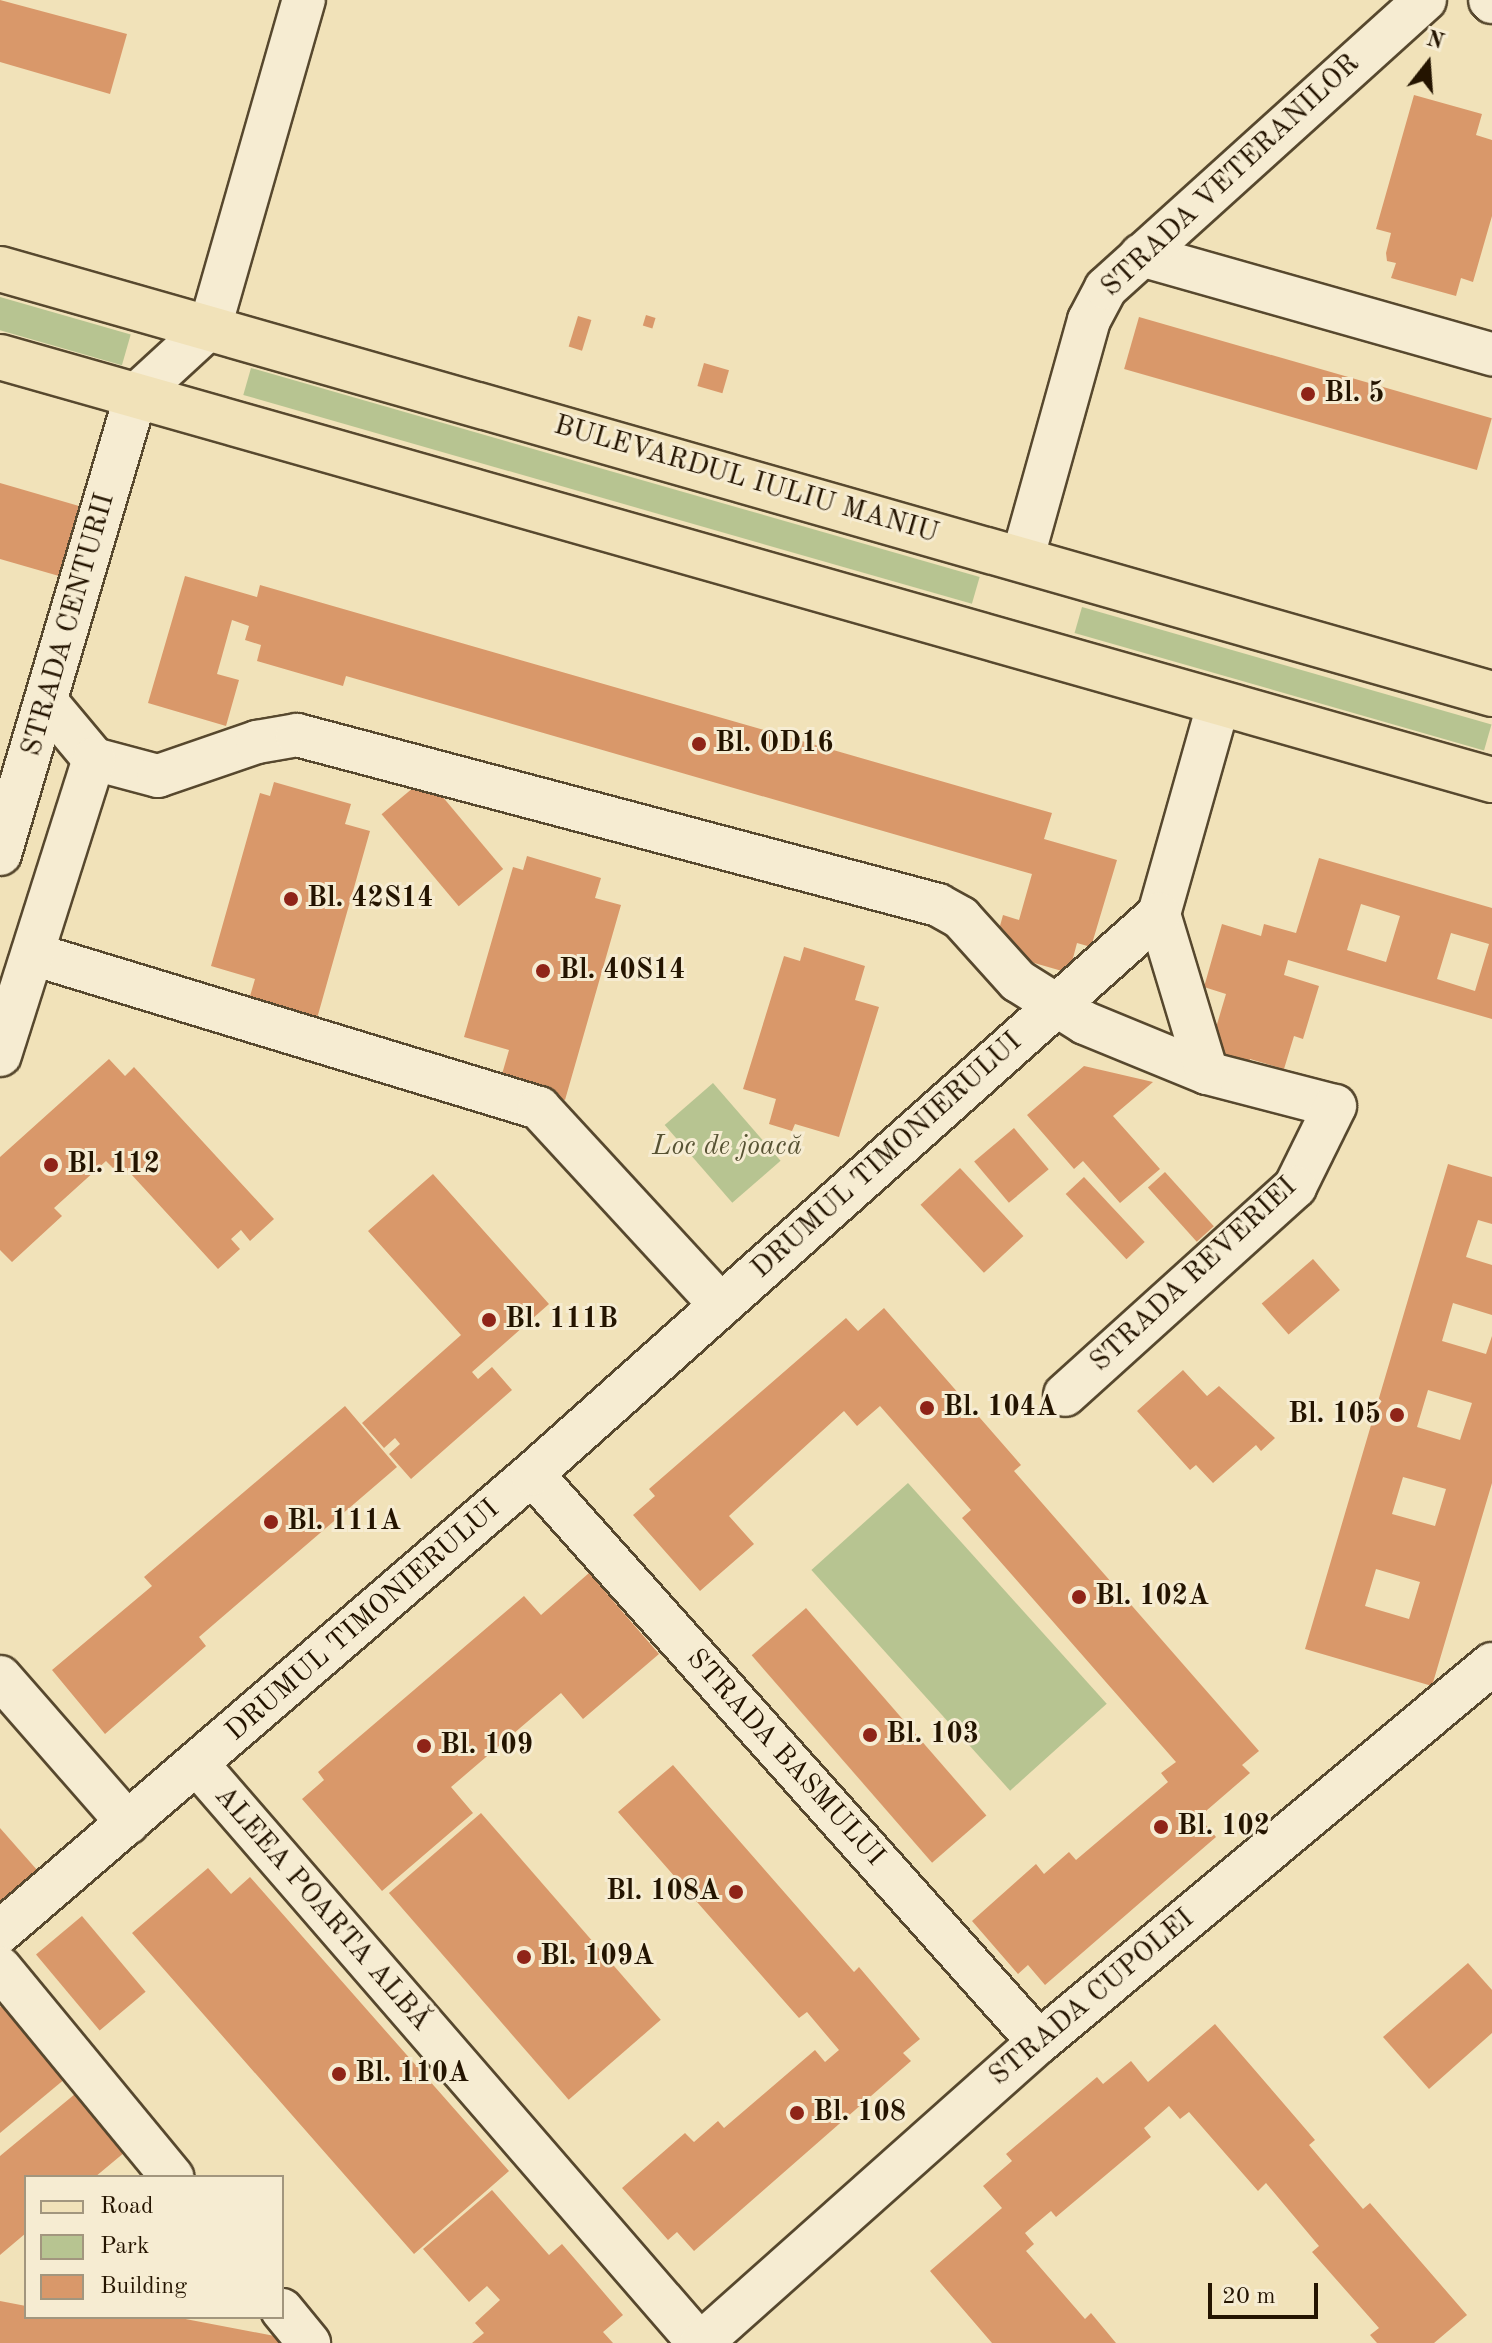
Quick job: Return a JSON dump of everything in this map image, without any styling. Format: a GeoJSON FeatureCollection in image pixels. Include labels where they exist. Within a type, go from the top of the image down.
{"type":"FeatureCollection","features":[{"type":"Feature","properties":{"kind":"main road","name":"BULEVARDUL IULIU MANIU"},"geometry":{"type":"LineString","coordinates":[[0,269],[1492,694]]}},
{"type":"Feature","properties":{"kind":"main road"},"geometry":{"type":"LineString","coordinates":[[0,357],[1492,780]]}},
{"type":"Feature","properties":{"kind":"street"},"geometry":{"type":"LineString","coordinates":[[136,395],[210,327],[304,0]]}},
{"type":"Feature","properties":{"kind":"street","name":"STRADA VETERANILOR"},"geometry":{"type":"LineString","coordinates":[[1022,560],[1095,304],[1141,255],[1425,0]]}},
{"type":"Feature","properties":{"kind":"street"},"geometry":{"type":"LineString","coordinates":[[1141,255],[1492,354]]}},
{"type":"Feature","properties":{"kind":"street","name":"STRADA CENTURII"},"geometry":{"type":"LineString","coordinates":[[0,854],[48,704],[136,395]]}},
{"type":"Feature","properties":{"kind":"street"},"geometry":{"type":"LineString","coordinates":[[1207,1073],[1159,914],[1219,702]]}},
{"type":"Feature","properties":{"kind":"street"},"geometry":{"type":"LineString","coordinates":[[48,704],[94,759],[158,776],[257,742],[297,735],[938,905],[961,918],[1018,981],[1054,1007],[1207,1073]]}},
{"type":"Feature","properties":{"kind":"street"},"geometry":{"type":"LineString","coordinates":[[0,1055],[36,955],[94,759]]}},
{"type":"Feature","properties":{"kind":"street","name":"DRUMUL TIMONIERULUI"},"geometry":{"type":"LineString","coordinates":[[0,1932],[198,1765],[532,1474],[1159,914]]}},
{"type":"Feature","properties":{"kind":"street"},"geometry":{"type":"LineString","coordinates":[[36,955],[539,1108],[721,1305]]}},
{"type":"Feature","properties":{"kind":"street","name":"STRADA REVERIEI"},"geometry":{"type":"LineString","coordinates":[[1065,1395],[1295,1187],[1335,1106],[1207,1073]]}},
{"type":"Feature","properties":{"kind":"street","name":"STRADA BASMULUI"},"geometry":{"type":"LineString","coordinates":[[532,1474],[1039,2042]]}},
{"type":"Feature","properties":{"kind":"street","name":"STRADA CUPOLEI"},"geometry":{"type":"LineString","coordinates":[[700,2343],[1039,2042],[1492,1664]]}},
{"type":"Feature","properties":{"kind":"street"},"geometry":{"type":"LineString","coordinates":[[0,1677],[128,1823]]}},
{"type":"Feature","properties":{"kind":"street","name":"ALEEA POARTA ALBĂ"},"geometry":{"type":"LineString","coordinates":[[198,1765],[700,2343]]}},
{"type":"Feature","properties":{"kind":"street"},"geometry":{"type":"LineString","coordinates":[[0,1968],[170,2175]]}},
{"type":"Feature","properties":{"kind":"street"},"geometry":{"type":"LineString","coordinates":[[284,2312],[309,2343]]}},
{"type":"Feature","properties":{"kind":"green space"},"geometry":{"type":"Polygon","coordinates":[[[0,297],[131,334],[122,365],[0,330],[0,297]]]}},
{"type":"Feature","properties":{"kind":"green space"},"geometry":{"type":"Polygon","coordinates":[[[251,368],[980,577],[972,604],[243,395],[251,368]]]}},
{"type":"Feature","properties":{"kind":"green space"},"geometry":{"type":"Polygon","coordinates":[[[1082,607],[1491,724],[1484,750],[1075,633],[1082,607]]]}},
{"type":"Feature","properties":{"kind":"green space","name":"Loc de joacă"},"geometry":{"type":"Polygon","coordinates":[[[713,1083],[781,1161],[732,1203],[665,1125],[713,1083]]]}},
{"type":"Feature","properties":{"kind":"green space"},"geometry":{"type":"Polygon","coordinates":[[[908,1483],[1107,1704],[1010,1791],[811,1570],[908,1483]]]}},
{"type":"Feature","properties":{"kind":"building"},"geometry":{"type":"Polygon","coordinates":[[[0,0],[127,34],[110,94],[0,62],[0,0]]]}},
{"type":"Feature","properties":{"kind":"building"},"geometry":{"type":"Polygon","coordinates":[[[1414,95],[1482,114],[1476,135],[1492,140],[1492,216],[1473,282],[1461,278],[1456,296],[1391,278],[1396,263],[1387,261],[1386,253],[1391,233],[1376,229],[1414,95]]]}},
{"type":"Feature","properties":{"kind":"building"},"geometry":{"type":"Polygon","coordinates":[[[646,315],[656,318],[652,328],[643,326],[646,315]]]}},
{"type":"Feature","properties":{"kind":"building"},"geometry":{"type":"Polygon","coordinates":[[[578,316],[591,320],[582,351],[569,347],[578,316]]]}},
{"type":"Feature","properties":{"kind":"building","name":"Bl. 5"},"geometry":{"type":"Polygon","coordinates":[[[1139,317],[1492,418],[1477,470],[1124,369],[1139,317]]]}},
{"type":"Feature","properties":{"kind":"building"},"geometry":{"type":"Polygon","coordinates":[[[704,363],[729,370],[722,393],[697,386],[704,363]]]}},
{"type":"Feature","properties":{"kind":"building"},"geometry":{"type":"Polygon","coordinates":[[[0,483],[79,506],[59,576],[0,559],[0,483]]]}},
{"type":"Feature","properties":{"kind":"building","name":"Bl. OD16"},"geometry":{"type":"Polygon","coordinates":[[[185,576],[257,597],[260,585],[1052,813],[1044,839],[1117,860],[1091,947],[1077,943],[1069,973],[993,951],[1003,915],[1019,920],[1032,874],[346,676],[343,686],[257,661],[261,645],[245,640],[249,626],[232,620],[217,674],[239,680],[226,726],[148,703],[185,576]]]}},
{"type":"Feature","properties":{"kind":"building"},"geometry":{"type":"Polygon","coordinates":[[[426,777],[503,869],[459,906],[382,814],[426,777]]]}},
{"type":"Feature","properties":{"kind":"building","name":"Bl. 42S14"},"geometry":{"type":"Polygon","coordinates":[[[274,782],[351,804],[345,824],[370,831],[314,1029],[246,1010],[255,979],[211,966],[260,793],[270,796],[274,782]]]}},
{"type":"Feature","properties":{"kind":"building","name":"Bl. 40S14"},"geometry":{"type":"Polygon","coordinates":[[[527,856],[601,878],[595,898],[621,905],[565,1100],[500,1081],[509,1050],[464,1037],[513,867],[523,870],[527,856]]]}},
{"type":"Feature","properties":{"kind":"building"},"geometry":{"type":"Polygon","coordinates":[[[1319,858],[1492,908],[1492,1019],[1288,960],[1284,975],[1319,986],[1303,1039],[1294,1036],[1284,1069],[1250,1059],[1247,1070],[1207,1058],[1226,994],[1204,987],[1222,924],[1261,936],[1264,924],[1296,933],[1319,858]],[[1361,904],[1347,950],[1386,962],[1400,916],[1361,904]],[[1451,933],[1437,979],[1475,991],[1489,944],[1451,933]]]}},
{"type":"Feature","properties":{"kind":"building"},"geometry":{"type":"Polygon","coordinates":[[[804,947],[865,966],[855,1000],[879,1007],[839,1137],[795,1124],[792,1131],[769,1124],[776,1099],[743,1089],[784,956],[800,961],[804,947]]]}},
{"type":"Feature","properties":{"kind":"building","name":"Bl. 112"},"geometry":{"type":"Polygon","coordinates":[[[109,1059],[125,1076],[134,1067],[274,1219],[250,1241],[241,1230],[231,1239],[240,1249],[218,1269],[120,1162],[113,1168],[106,1161],[54,1208],[62,1216],[12,1262],[0,1250],[0,1157],[109,1059]]]}},
{"type":"Feature","properties":{"kind":"building"},"geometry":{"type":"Polygon","coordinates":[[[1084,1066],[1153,1082],[1113,1116],[1160,1169],[1120,1203],[1083,1161],[1074,1169],[1027,1115],[1084,1066]]]}},
{"type":"Feature","properties":{"kind":"building"},"geometry":{"type":"Polygon","coordinates":[[[1014,1128],[1049,1169],[1009,1203],[974,1161],[1014,1128]]]}},
{"type":"Feature","properties":{"kind":"building","name":"Bl. 105"},"geometry":{"type":"Polygon","coordinates":[[[1448,1164],[1492,1177],[1492,1224],[1478,1220],[1466,1257],[1492,1265],[1492,1315],[1453,1303],[1442,1341],[1486,1354],[1492,1336],[1492,1483],[1432,1686],[1305,1649],[1448,1164]],[[1428,1390],[1417,1427],[1460,1440],[1472,1403],[1428,1390]],[[1403,1477],[1392,1514],[1435,1526],[1446,1489],[1403,1477]],[[1376,1569],[1365,1606],[1409,1619],[1420,1582],[1376,1569]]]}},
{"type":"Feature","properties":{"kind":"building"},"geometry":{"type":"Polygon","coordinates":[[[960,1168],[1023,1236],[984,1273],[921,1205],[960,1168]]]}},
{"type":"Feature","properties":{"kind":"building"},"geometry":{"type":"Polygon","coordinates":[[[1165,1172],[1214,1226],[1197,1242],[1148,1187],[1165,1172]]]}},
{"type":"Feature","properties":{"kind":"building","name":"Bl. 111B"},"geometry":{"type":"Polygon","coordinates":[[[433,1174],[549,1304],[472,1372],[478,1379],[492,1367],[512,1390],[411,1479],[389,1454],[400,1444],[395,1438],[384,1448],[362,1423],[461,1335],[368,1231],[433,1174]]]}},
{"type":"Feature","properties":{"kind":"building"},"geometry":{"type":"Polygon","coordinates":[[[1084,1177],[1145,1242],[1126,1259],[1066,1194],[1084,1177]]]}},
{"type":"Feature","properties":{"kind":"building"},"geometry":{"type":"Polygon","coordinates":[[[1313,1259],[1340,1290],[1289,1335],[1262,1304],[1313,1259]]]}},
{"type":"Feature","properties":{"kind":"building"},"geometry":{"type":"Polygon","coordinates":[[[884,1308],[1021,1465],[1014,1471],[1259,1751],[1242,1765],[1250,1773],[1199,1817],[1216,1837],[1045,1985],[1028,1965],[1018,1974],[972,1921],[1036,1864],[1044,1874],[1069,1852],[1076,1860],[1168,1782],[1161,1773],[1176,1762],[962,1518],[971,1510],[880,1406],[857,1426],[844,1411],[729,1516],[754,1544],[700,1591],[633,1515],[655,1496],[649,1489],[846,1318],[858,1331],[884,1308]]]}},
{"type":"Feature","properties":{"kind":"building"},"geometry":{"type":"Polygon","coordinates":[[[1183,1370],[1207,1396],[1219,1386],[1275,1438],[1261,1451],[1256,1445],[1213,1483],[1196,1465],[1190,1470],[1137,1411],[1183,1370]]]}},
{"type":"Feature","properties":{"kind":"building","name":"Bl. 111A"},"geometry":{"type":"Polygon","coordinates":[[[345,1406],[397,1467],[199,1637],[206,1646],[105,1734],[52,1670],[152,1586],[144,1577],[345,1406]]]}},
{"type":"Feature","properties":{"kind":"building","name":"Bl. 109"},"geometry":{"type":"Polygon","coordinates":[[[589,1573],[659,1654],[583,1719],[561,1693],[451,1787],[473,1813],[382,1891],[302,1799],[324,1780],[318,1772],[524,1596],[541,1615],[589,1573]]]}},
{"type":"Feature","properties":{"kind":"building","name":"Bl. 103"},"geometry":{"type":"Polygon","coordinates":[[[806,1608],[986,1816],[932,1863],[752,1655],[806,1608]]]}},
{"type":"Feature","properties":{"kind":"building"},"geometry":{"type":"Polygon","coordinates":[[[673,1765],[854,1972],[859,1967],[920,2039],[903,2053],[911,2061],[694,2251],[677,2232],[668,2240],[622,2188],[685,2133],[694,2142],[718,2121],[724,2128],[815,2050],[825,2062],[839,2050],[807,2012],[799,2018],[618,1812],[673,1765]]]}},
{"type":"Feature","properties":{"kind":"building","name":"Bl. 109A"},"geometry":{"type":"Polygon","coordinates":[[[481,1813],[661,2020],[569,2100],[389,1893],[481,1813]]]}},
{"type":"Feature","properties":{"kind":"building"},"geometry":{"type":"Polygon","coordinates":[[[0,1828],[45,1879],[0,1918],[0,1828]]]}},
{"type":"Feature","properties":{"kind":"building","name":"Bl. 110A"},"geometry":{"type":"Polygon","coordinates":[[[208,1868],[231,1894],[250,1877],[509,2171],[414,2254],[132,1933],[208,1868]]]}},
{"type":"Feature","properties":{"kind":"building"},"geometry":{"type":"Polygon","coordinates":[[[82,1916],[146,1992],[100,2030],[36,1955],[82,1916]]]}},
{"type":"Feature","properties":{"kind":"building"},"geometry":{"type":"Polygon","coordinates":[[[1468,1963],[1492,1990],[1492,2033],[1429,2089],[1383,2037],[1468,1963]]]}},
{"type":"Feature","properties":{"kind":"building"},"geometry":{"type":"Polygon","coordinates":[[[9,1999],[72,2073],[0,2133],[0,2007],[9,1999]]]}},
{"type":"Feature","properties":{"kind":"building"},"geometry":{"type":"Polygon","coordinates":[[[1215,2024],[1315,2140],[1309,2145],[1363,2209],[1370,2203],[1467,2315],[1434,2343],[1377,2343],[1370,2335],[1379,2328],[1312,2252],[1319,2246],[1266,2183],[1258,2191],[1189,2112],[1180,2119],[1169,2106],[1144,2128],[1151,2137],[1056,2217],[1051,2211],[1025,2233],[1034,2244],[1026,2251],[1085,2319],[1091,2313],[1116,2343],[992,2343],[930,2271],[1002,2208],[983,2186],[1012,2161],[1006,2154],[1097,2077],[1103,2084],[1131,2061],[1148,2082],[1215,2024]]]}},
{"type":"Feature","properties":{"kind":"building"},"geometry":{"type":"Polygon","coordinates":[[[75,2094],[125,2152],[97,2175],[24,2175],[24,2235],[0,2255],[0,2156],[75,2094]]]}},
{"type":"Feature","properties":{"kind":"building"},"geometry":{"type":"Polygon","coordinates":[[[492,2190],[549,2255],[562,2244],[623,2315],[603,2332],[613,2343],[472,2343],[484,2333],[475,2323],[500,2300],[487,2286],[469,2302],[423,2249],[492,2190]]]}},
{"type":"Feature","properties":{"kind":"building"},"geometry":{"type":"Polygon","coordinates":[[[0,2301],[24,2306],[24,2319],[185,2319],[285,2338],[284,2343],[0,2343],[0,2301]]]}},
{"type":"Feature","properties":{"kind":"place","name":"Bl. 5"},"geometry":{"type":"Point","coordinates":[1308,394]}},
{"type":"Feature","properties":{"kind":"place","name":"Bl. OD16"},"geometry":{"type":"Point","coordinates":[699,744]}},
{"type":"Feature","properties":{"kind":"place","name":"Bl. 42S14"},"geometry":{"type":"Point","coordinates":[291,899]}},
{"type":"Feature","properties":{"kind":"place","name":"Bl. 40S14"},"geometry":{"type":"Point","coordinates":[543,971]}},
{"type":"Feature","properties":{"kind":"place","name":"Bl. 112"},"geometry":{"type":"Point","coordinates":[51,1165]}},
{"type":"Feature","properties":{"kind":"place","name":"Bl. 111B"},"geometry":{"type":"Point","coordinates":[489,1320]}},
{"type":"Feature","properties":{"kind":"place","name":"Bl. 104A"},"geometry":{"type":"Point","coordinates":[927,1408]}},
{"type":"Feature","properties":{"kind":"place","name":"Bl. 105"},"geometry":{"type":"Point","coordinates":[1397,1415]}},
{"type":"Feature","properties":{"kind":"place","name":"Bl. 111A"},"geometry":{"type":"Point","coordinates":[271,1522]}},
{"type":"Feature","properties":{"kind":"place","name":"Bl. 102A"},"geometry":{"type":"Point","coordinates":[1079,1597]}},
{"type":"Feature","properties":{"kind":"place","name":"Bl. 103"},"geometry":{"type":"Point","coordinates":[870,1735]}},
{"type":"Feature","properties":{"kind":"place","name":"Bl. 109"},"geometry":{"type":"Point","coordinates":[424,1746]}},
{"type":"Feature","properties":{"kind":"place","name":"Bl. 102"},"geometry":{"type":"Point","coordinates":[1161,1827]}},
{"type":"Feature","properties":{"kind":"place","name":"Bl. 108A"},"geometry":{"type":"Point","coordinates":[736,1892]}},
{"type":"Feature","properties":{"kind":"place","name":"Bl. 109A"},"geometry":{"type":"Point","coordinates":[524,1957]}},
{"type":"Feature","properties":{"kind":"place","name":"Bl. 110A"},"geometry":{"type":"Point","coordinates":[339,2074]}},
{"type":"Feature","properties":{"kind":"place","name":"Bl. 108"},"geometry":{"type":"Point","coordinates":[797,2113]}}]}
